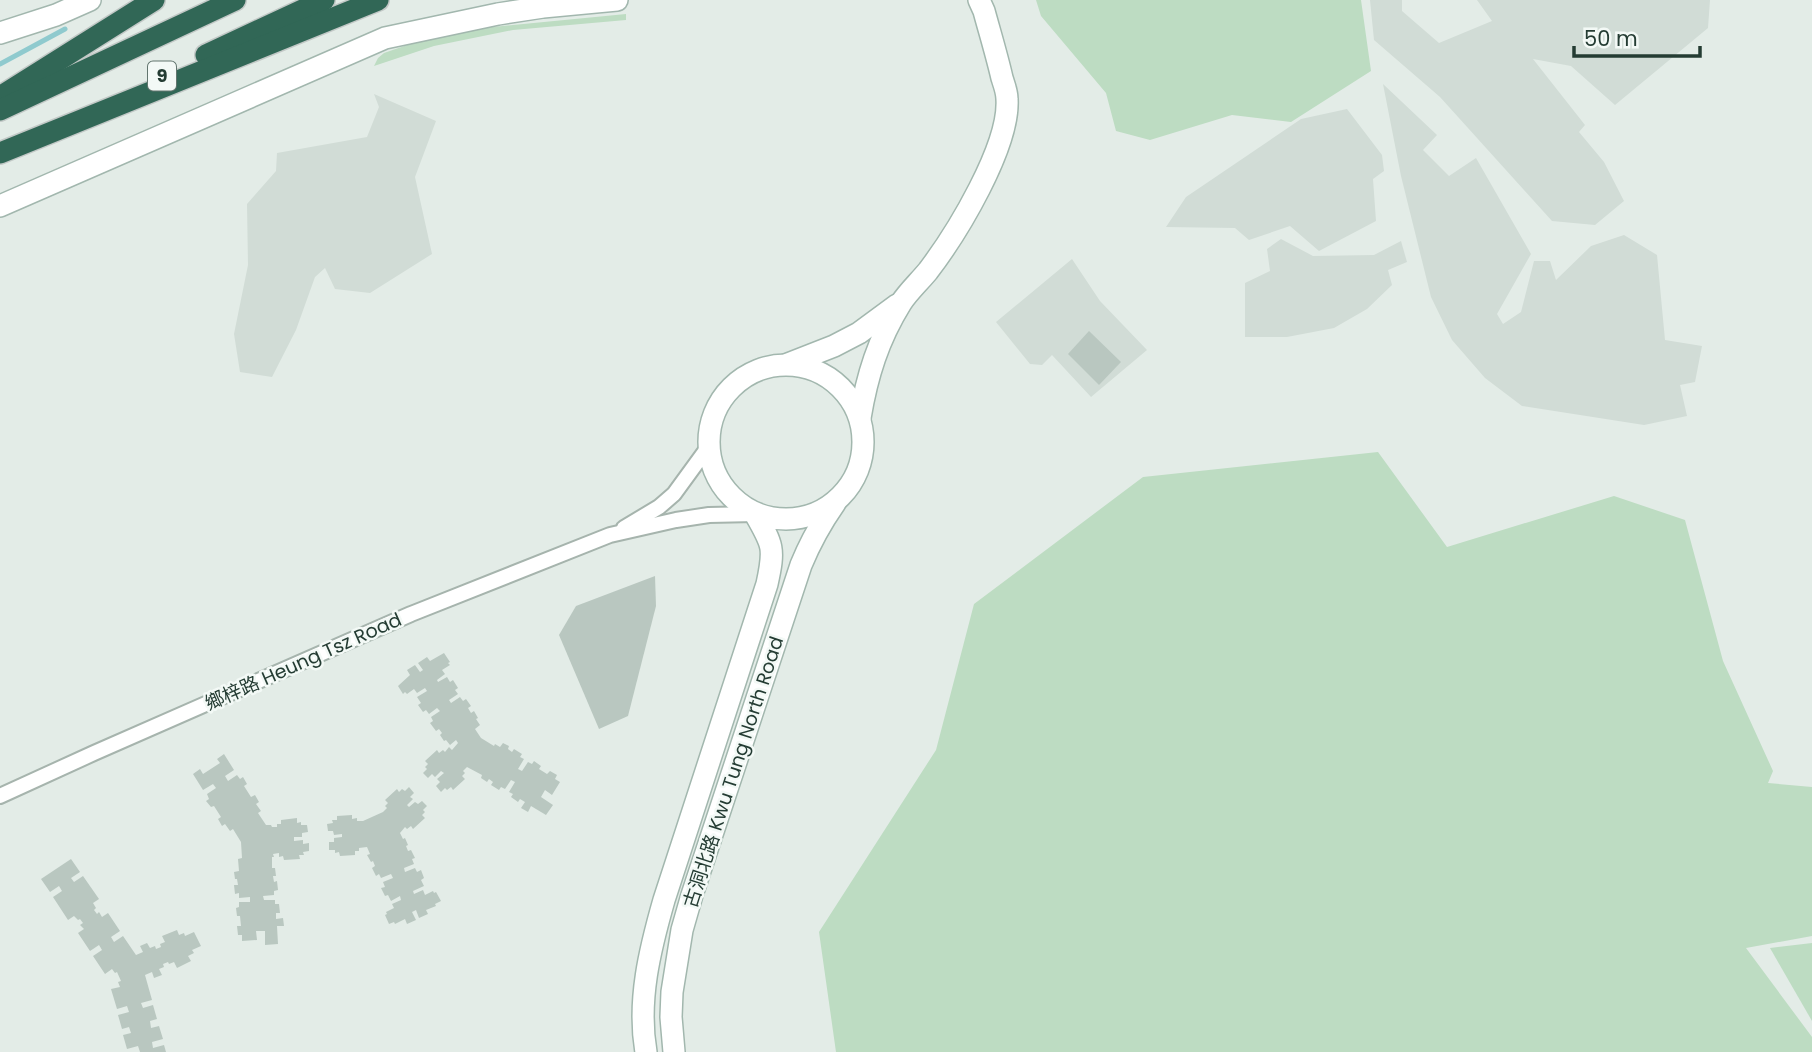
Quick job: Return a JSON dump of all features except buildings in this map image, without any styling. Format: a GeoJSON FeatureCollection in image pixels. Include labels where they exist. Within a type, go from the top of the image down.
{"type":"FeatureCollection","features":[{"type":"Feature","properties":{"kind":"highway"},"geometry":{"type":"LineString","coordinates":[[0,97],[154,0]]}},
{"type":"Feature","properties":{"kind":"highway","name":"9"},"geometry":{"type":"LineString","coordinates":[[0,110],[235,0]]}},
{"type":"Feature","properties":{"kind":"highway","name":"9"},"geometry":{"type":"LineString","coordinates":[[0,153],[324,0]]}},
{"type":"Feature","properties":{"kind":"highway"},"geometry":{"type":"LineString","coordinates":[[0,153],[378,0]]}},
{"type":"Feature","properties":{"kind":"main road"},"geometry":{"type":"LineString","coordinates":[[0,33],[56,15],[90,0]]}},
{"type":"Feature","properties":{"kind":"main road"},"geometry":{"type":"LineString","coordinates":[[0,206],[385,38],[498,14],[617,0]]}},
{"type":"Feature","properties":{"kind":"main road","name":"古洞北路 Kwu Tung North Road"},"geometry":{"type":"LineString","coordinates":[[860,418],[871,365],[882,339],[902,302],[949,241],[981,185],[1004,128],[1007,98],[982,4]]}},
{"type":"Feature","properties":{"kind":"main road","name":"古洞北路 Kwu Tung North Road"},"geometry":{"type":"LineString","coordinates":[[835,503],[817,513],[797,519],[777,519],[755,514],[736,502],[721,485],[712,467],[709,446],[712,419],[718,406],[735,385],[746,377],[765,368],[786,365],[834,346],[859,333],[902,302]]}},
{"type":"Feature","properties":{"kind":"main road","name":"古洞北路 Kwu Tung North Road"},"geometry":{"type":"LineString","coordinates":[[674,1052],[672,992],[676,960],[692,895],[801,565],[821,522],[858,473],[863,455],[864,436],[860,418],[841,387],[826,375],[786,365]]}},
{"type":"Feature","properties":{"kind":"main road","name":"古洞北路 Kwu Tung North Road"},"geometry":{"type":"LineString","coordinates":[[646,1052],[643,1014],[652,942],[773,559],[770,540],[755,514]]}},
{"type":"Feature","properties":{"kind":"street","name":"鄉梓路 Heung Tsz Road"},"geometry":{"type":"LineString","coordinates":[[0,796],[411,614],[610,535],[659,507],[681,486],[709,446]]}},
{"type":"Feature","properties":{"kind":"street","name":"鄉梓路 Heung Tsz Road"},"geometry":{"type":"LineString","coordinates":[[610,535],[709,515],[755,514]]}},
{"type":"Feature","properties":{"kind":"shaded area"},"geometry":{"type":"Polygon","coordinates":[[[1370,0],[1402,0],[1402,11],[1439,43],[1492,21],[1477,0],[1710,0],[1708,28],[1615,105],[1571,66],[1533,59],[1585,125],[1579,132],[1604,162],[1624,201],[1595,225],[1552,221],[1440,97],[1374,40],[1370,0]]]}},
{"type":"Feature","properties":{"kind":"shaded area"},"geometry":{"type":"Polygon","coordinates":[[[1383,84],[1437,135],[1423,150],[1449,176],[1476,158],[1531,254],[1497,314],[1503,324],[1521,312],[1534,261],[1550,261],[1556,280],[1591,246],[1624,235],[1657,255],[1665,340],[1702,346],[1695,382],[1680,385],[1687,416],[1644,425],[1522,406],[1485,378],[1452,340],[1431,297],[1401,176],[1383,84]]]}},
{"type":"Feature","properties":{"kind":"shaded area"},"geometry":{"type":"Polygon","coordinates":[[[374,94],[436,121],[415,177],[432,254],[370,293],[335,289],[325,268],[315,277],[296,330],[272,377],[240,372],[234,334],[248,265],[247,204],[276,171],[277,153],[367,137],[379,107],[374,94]]]}},
{"type":"Feature","properties":{"kind":"shaded area"},"geometry":{"type":"Polygon","coordinates":[[[1347,109],[1382,155],[1384,171],[1373,179],[1376,221],[1319,251],[1290,226],[1249,240],[1235,228],[1166,227],[1186,197],[1301,119],[1347,109]]]}},
{"type":"Feature","properties":{"kind":"shaded area"},"geometry":{"type":"Polygon","coordinates":[[[1281,239],[1313,256],[1374,255],[1401,241],[1407,262],[1388,270],[1392,285],[1367,309],[1334,328],[1287,337],[1245,337],[1245,283],[1270,271],[1267,249],[1281,239]]]}},
{"type":"Feature","properties":{"kind":"shaded area"},"geometry":{"type":"Polygon","coordinates":[[[1072,259],[1100,301],[1147,350],[1091,397],[1052,355],[1042,365],[1030,364],[996,322],[1072,259]]]}},
{"type":"Feature","properties":{"kind":"green space"},"geometry":{"type":"Polygon","coordinates":[[[1036,0],[1361,0],[1371,71],[1291,122],[1232,115],[1150,140],[1116,131],[1106,93],[1041,16],[1036,0]]]}},
{"type":"Feature","properties":{"kind":"green space"},"geometry":{"type":"Polygon","coordinates":[[[626,14],[626,20],[513,30],[434,46],[374,66],[384,53],[413,43],[482,28],[626,14]]]}},
{"type":"Feature","properties":{"kind":"green space"},"geometry":{"type":"Polygon","coordinates":[[[1378,452],[1447,547],[1614,496],[1685,520],[1723,661],[1773,771],[1768,783],[1812,787],[1812,936],[1746,948],[1812,1037],[1812,1052],[836,1052],[819,932],[936,750],[974,604],[1143,477],[1378,452]]]}},
{"type":"Feature","properties":{"kind":"green space"},"geometry":{"type":"Polygon","coordinates":[[[1812,943],[1812,1021],[1770,948],[1812,943]]]}},
{"type":"Feature","properties":{"kind":"waterway"},"geometry":{"type":"LineString","coordinates":[[0,64],[65,29]]}}]}
